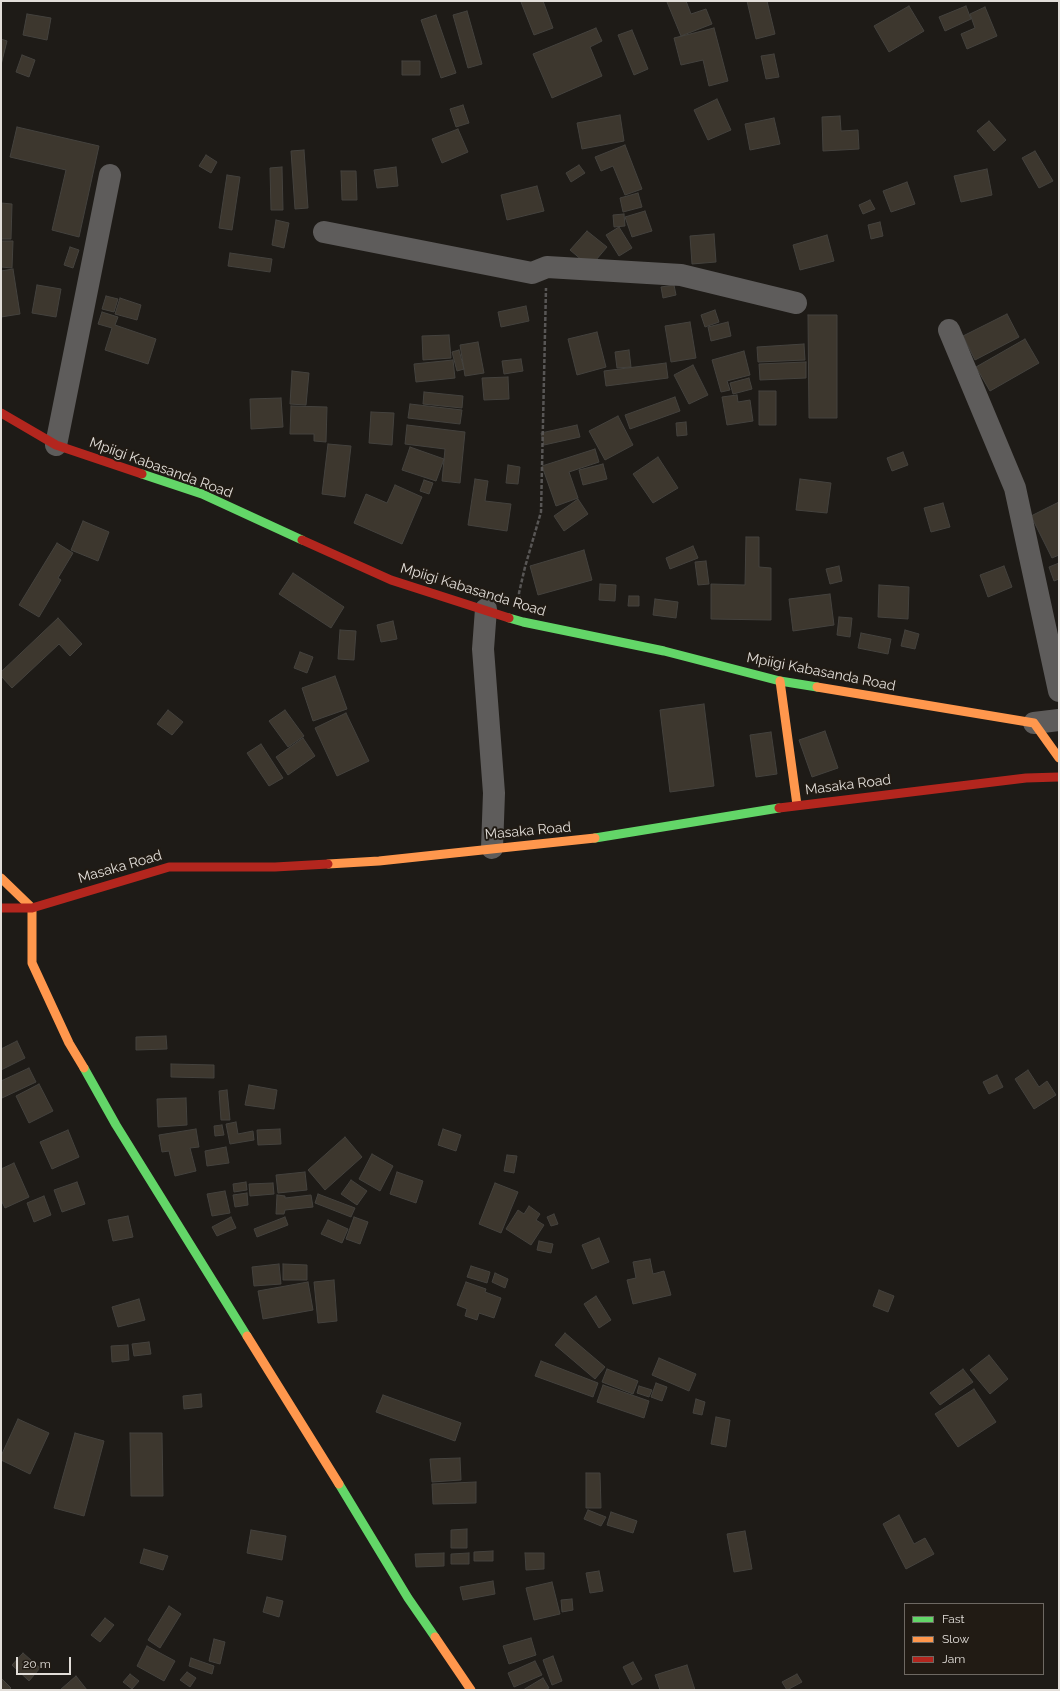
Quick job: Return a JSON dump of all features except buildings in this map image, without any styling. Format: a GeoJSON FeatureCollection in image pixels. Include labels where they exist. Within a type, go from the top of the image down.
{"type":"FeatureCollection","features":[{"type":"Feature","properties":{"kind":"main road","name":"Mpiigi Kabasanda Road"},"geometry":{"type":"LineString","coordinates":[[1,414],[56,445],[202,494],[391,580],[523,622],[664,651],[780,682],[1034,723]]}},
{"type":"Feature","properties":{"kind":"main road"},"geometry":{"type":"LineString","coordinates":[[780,682],[797,805]]}},
{"type":"Feature","properties":{"kind":"main road"},"geometry":{"type":"LineString","coordinates":[[1034,723],[1059,758]]}},
{"type":"Feature","properties":{"kind":"main road","name":"Masaka Road"},"geometry":{"type":"LineString","coordinates":[[1,908],[32,908],[169,867],[275,867],[379,861],[492,848],[571,842],[797,805],[1026,778],[1059,777]]}},
{"type":"Feature","properties":{"kind":"main road"},"geometry":{"type":"LineString","coordinates":[[1,878],[32,908],[32,963],[69,1043],[108,1112],[323,1457],[408,1598],[465,1687]]}},
{"type":"Feature","properties":{"kind":"street"},"geometry":{"type":"LineString","coordinates":[[56,445],[110,175]]}},
{"type":"Feature","properties":{"kind":"street"},"geometry":{"type":"LineString","coordinates":[[324,232],[532,273],[547,267],[681,275],[796,303]]}},
{"type":"Feature","properties":{"kind":"street"},"geometry":{"type":"LineString","coordinates":[[949,330],[1015,488],[1059,691]]}},
{"type":"Feature","properties":{"kind":"street"},"geometry":{"type":"LineString","coordinates":[[486,609],[483,649],[494,793],[492,848]]}},
{"type":"Feature","properties":{"kind":"street"},"geometry":{"type":"LineString","coordinates":[[1034,723],[1059,720]]}},
{"type":"Feature","properties":{"kind":"path"},"geometry":{"type":"LineString","coordinates":[[523,622],[519,593],[541,512],[547,267]]}},
{"type":"Feature","properties":{"kind":"traffic: fast"},"geometry":{"type":"LineString","coordinates":[[142,474],[202,494],[302,540]]}},
{"type":"Feature","properties":{"kind":"traffic: fast"},"geometry":{"type":"LineString","coordinates":[[509,618],[664,651],[780,681],[817,687]]}},
{"type":"Feature","properties":{"kind":"traffic: fast"},"geometry":{"type":"LineString","coordinates":[[595,838],[779,808]]}},
{"type":"Feature","properties":{"kind":"traffic: fast"},"geometry":{"type":"LineString","coordinates":[[84,1068],[116,1125],[247,1336]]}},
{"type":"Feature","properties":{"kind":"traffic: fast"},"geometry":{"type":"LineString","coordinates":[[339,1484],[408,1598],[435,1637]]}},
{"type":"Feature","properties":{"kind":"traffic: slow"},"geometry":{"type":"LineString","coordinates":[[780,681],[797,805]]}},
{"type":"Feature","properties":{"kind":"traffic: slow"},"geometry":{"type":"LineString","coordinates":[[817,687],[1034,723],[1059,758]]}},
{"type":"Feature","properties":{"kind":"traffic: slow"},"geometry":{"type":"LineString","coordinates":[[328,864],[379,861],[595,838]]}},
{"type":"Feature","properties":{"kind":"traffic: slow"},"geometry":{"type":"LineString","coordinates":[[1,878],[32,908],[32,963],[69,1043],[84,1068]]}},
{"type":"Feature","properties":{"kind":"traffic: slow"},"geometry":{"type":"LineString","coordinates":[[247,1336],[339,1484]]}},
{"type":"Feature","properties":{"kind":"traffic: slow"},"geometry":{"type":"LineString","coordinates":[[435,1637],[471,1690]]}},
{"type":"Feature","properties":{"kind":"traffic: jam"},"geometry":{"type":"LineString","coordinates":[[1,413],[56,445],[142,474]]}},
{"type":"Feature","properties":{"kind":"traffic: jam"},"geometry":{"type":"LineString","coordinates":[[302,540],[391,580],[509,618]]}},
{"type":"Feature","properties":{"kind":"traffic: jam"},"geometry":{"type":"LineString","coordinates":[[779,808],[1026,778],[1059,777]]}},
{"type":"Feature","properties":{"kind":"traffic: jam"},"geometry":{"type":"LineString","coordinates":[[1,908],[32,908],[169,867],[275,867],[328,864]]}}]}
